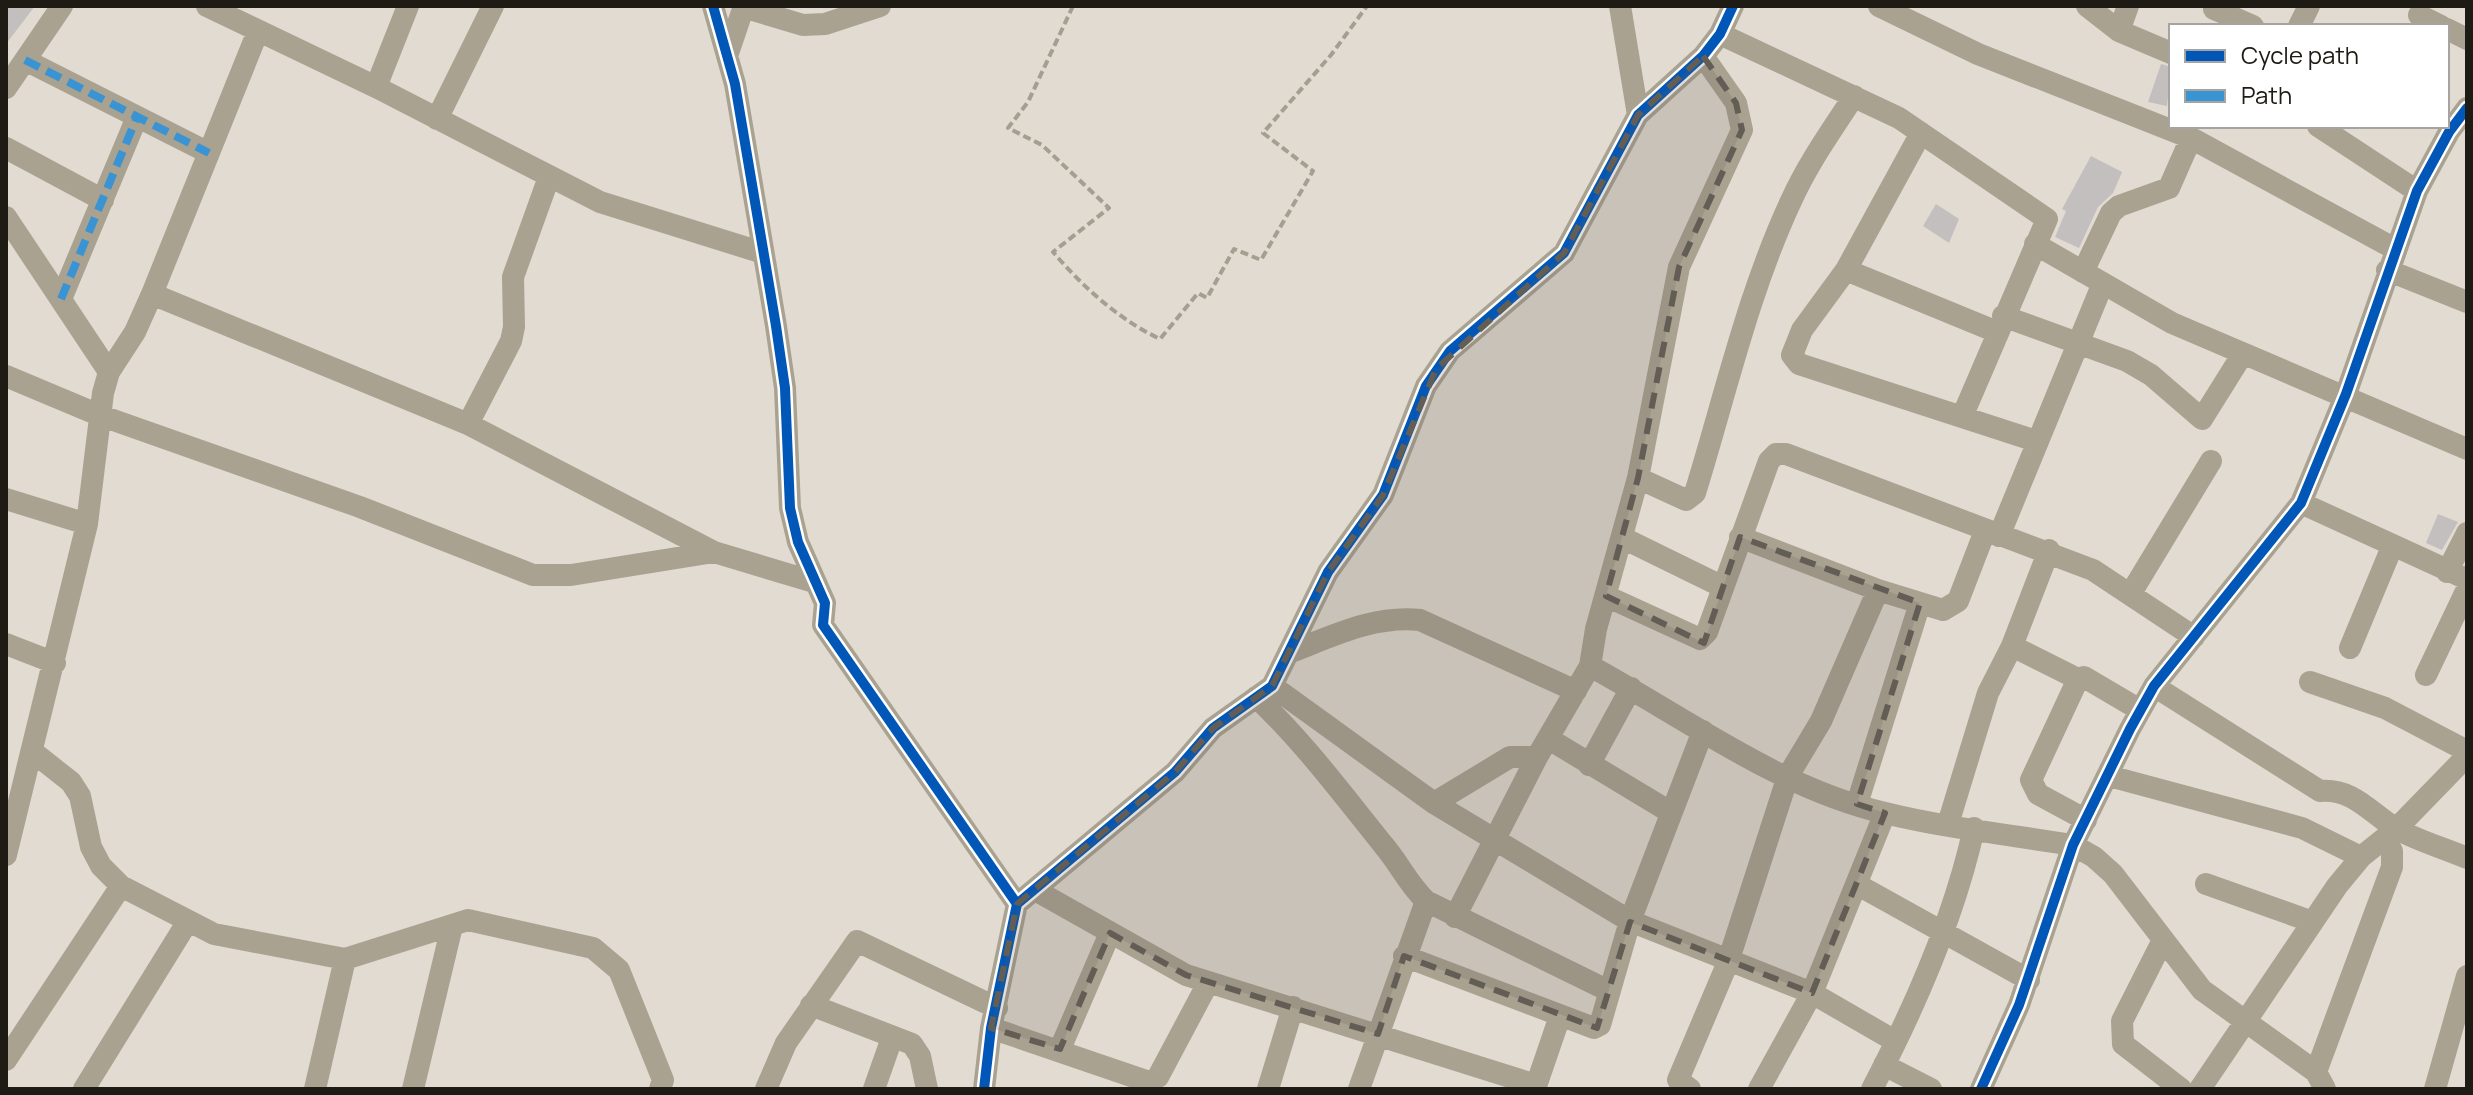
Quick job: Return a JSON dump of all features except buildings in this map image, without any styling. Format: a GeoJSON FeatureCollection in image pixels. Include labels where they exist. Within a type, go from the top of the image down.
{"type":"FeatureCollection","features":[{"type":"Feature","properties":{"kind":"street"},"geometry":{"type":"LineString","coordinates":[[6,88],[17,63],[62,6]]}},
{"type":"Feature","properties":{"kind":"street"},"geometry":{"type":"LineString","coordinates":[[207,6],[376,87],[549,177],[627,212],[760,252]]}},
{"type":"Feature","properties":{"kind":"street"},"geometry":{"type":"LineString","coordinates":[[376,87],[408,6]]}},
{"type":"Feature","properties":{"kind":"street"},"geometry":{"type":"LineString","coordinates":[[437,119],[493,6]]}},
{"type":"Feature","properties":{"kind":"street"},"geometry":{"type":"LineString","coordinates":[[713,6],[735,84],[760,252],[785,388],[790,508],[798,542],[824,614],[1026,897],[1110,933],[1208,983],[1378,1034],[1535,1087],[1560,1016]]}},
{"type":"Feature","properties":{"kind":"street"},"geometry":{"type":"LineString","coordinates":[[727,56],[744,6],[803,25],[825,24],[880,6]]}},
{"type":"Feature","properties":{"kind":"street"},"geometry":{"type":"LineString","coordinates":[[1620,6],[1638,115]]}},
{"type":"Feature","properties":{"kind":"street"},"geometry":{"type":"LineString","coordinates":[[984,1089],[994,1018],[1026,897],[1175,772],[1213,728],[1264,692],[1288,653],[1328,572],[1383,495],[1426,386],[1436,369],[1450,351],[1564,253],[1638,115],[1703,56],[1720,34],[1733,6]]}},
{"type":"Feature","properties":{"kind":"street"},"geometry":{"type":"LineString","coordinates":[[1879,6],[1978,54],[2191,138],[2391,260],[2467,302]]}},
{"type":"Feature","properties":{"kind":"street"},"geometry":{"type":"LineString","coordinates":[[2087,6],[2119,31],[2169,52]]}},
{"type":"Feature","properties":{"kind":"street"},"geometry":{"type":"LineString","coordinates":[[2119,31],[2128,6]]}},
{"type":"Feature","properties":{"kind":"street"},"geometry":{"type":"LineString","coordinates":[[2300,24],[2309,6]]}},
{"type":"Feature","properties":{"kind":"street"},"geometry":{"type":"LineString","coordinates":[[2213,14],[2246,24]]}},
{"type":"Feature","properties":{"kind":"street"},"geometry":{"type":"LineString","coordinates":[[2418,16],[2436,24]]}},
{"type":"Feature","properties":{"kind":"street"},"geometry":{"type":"LineString","coordinates":[[2449,30],[2467,39]]}},
{"type":"Feature","properties":{"kind":"street"},"geometry":{"type":"LineString","coordinates":[[6,855],[16,774],[33,752],[87,524],[99,415],[109,372],[135,332],[152,294],[258,31]]}},
{"type":"Feature","properties":{"kind":"street"},"geometry":{"type":"LineString","coordinates":[[1720,34],[1854,96],[1921,133],[2047,219],[1962,417]]}},
{"type":"Feature","properties":{"kind":"street"},"geometry":{"type":"LineString","coordinates":[[1455,917],[1493,838],[1590,666],[1596,629],[1638,478],[1679,267],[1742,130],[1736,103],[1703,56]]}},
{"type":"Feature","properties":{"kind":"street"},"geometry":{"type":"LineString","coordinates":[[17,63],[209,153]]}},
{"type":"Feature","properties":{"kind":"street"},"geometry":{"type":"LineString","coordinates":[[1638,478],[1686,500],[1695,493],[1758,290],[1790,201],[1817,152],[1854,96]]}},
{"type":"Feature","properties":{"kind":"street"},"geometry":{"type":"LineString","coordinates":[[1981,1089],[2029,980],[2073,845],[2140,710],[2154,686],[2301,503],[2346,394],[2417,191],[2449,132],[2467,108]]}},
{"type":"Feature","properties":{"kind":"street"},"geometry":{"type":"LineString","coordinates":[[61,299],[137,117]]}},
{"type":"Feature","properties":{"kind":"street"},"geometry":{"type":"LineString","coordinates":[[2321,128],[2417,191]]}},
{"type":"Feature","properties":{"kind":"street"},"geometry":{"type":"LineString","coordinates":[[2350,146],[2359,128]]}},
{"type":"Feature","properties":{"kind":"street"},"geometry":{"type":"LineString","coordinates":[[1921,133],[1846,270],[1802,330],[1792,355],[1794,361],[2036,441]]}},
{"type":"Feature","properties":{"kind":"street"},"geometry":{"type":"LineString","coordinates":[[2083,272],[2111,213],[2119,206],[2169,188],[2191,138]]}},
{"type":"Feature","properties":{"kind":"street"},"geometry":{"type":"LineString","coordinates":[[6,148],[103,200]]}},
{"type":"Feature","properties":{"kind":"street"},"geometry":{"type":"LineString","coordinates":[[468,424],[511,341],[514,327],[513,277],[549,177]]}},
{"type":"Feature","properties":{"kind":"street"},"geometry":{"type":"LineString","coordinates":[[6,217],[109,372]]}},
{"type":"Feature","properties":{"kind":"street"},"geometry":{"type":"LineString","coordinates":[[2035,244],[2172,323],[2242,355],[2346,394],[2467,449]]}},
{"type":"Feature","properties":{"kind":"street"},"geometry":{"type":"LineString","coordinates":[[1846,270],[2000,324],[2079,343],[2151,375],[2202,419],[2242,355]]}},
{"type":"Feature","properties":{"kind":"street"},"geometry":{"type":"LineString","coordinates":[[1740,537],[1878,590],[1943,610],[1958,601],[2036,441],[2103,283]]}},
{"type":"Feature","properties":{"kind":"street"},"geometry":{"type":"LineString","coordinates":[[152,294],[468,424],[714,552],[814,582]]}},
{"type":"Feature","properties":{"kind":"street"},"geometry":{"type":"LineString","coordinates":[[6,376],[99,415],[360,507],[533,575],[552,577],[642,566],[714,552]]}},
{"type":"Feature","properties":{"kind":"street"},"geometry":{"type":"LineString","coordinates":[[1606,596],[1700,639],[1707,632],[1769,461],[1776,454],[1786,454],[1992,533],[2049,550],[2093,570],[2194,637]]}},
{"type":"Feature","properties":{"kind":"street"},"geometry":{"type":"LineString","coordinates":[[2131,593],[2211,461]]}},
{"type":"Feature","properties":{"kind":"street"},"geometry":{"type":"LineString","coordinates":[[6,499],[87,524]]}},
{"type":"Feature","properties":{"kind":"street"},"geometry":{"type":"LineString","coordinates":[[2301,503],[2457,576],[2467,533]]}},
{"type":"Feature","properties":{"kind":"street"},"geometry":{"type":"LineString","coordinates":[[1623,538],[1723,587]]}},
{"type":"Feature","properties":{"kind":"street"},"geometry":{"type":"LineString","coordinates":[[2350,648],[2392,547]]}},
{"type":"Feature","properties":{"kind":"street"},"geometry":{"type":"LineString","coordinates":[[1948,824],[1988,693],[2012,646],[2049,550]]}},
{"type":"Feature","properties":{"kind":"street"},"geometry":{"type":"LineString","coordinates":[[2426,675],[2467,589]]}},
{"type":"Feature","properties":{"kind":"street"},"geometry":{"type":"LineString","coordinates":[[1690,1089],[1678,1080],[1728,962],[1788,776],[1821,721],[1878,590]]}},
{"type":"Feature","properties":{"kind":"street"},"geometry":{"type":"LineString","coordinates":[[1857,804],[1920,603]]}},
{"type":"Feature","properties":{"kind":"street"},"geometry":{"type":"LineString","coordinates":[[1288,653],[1368,623],[1397,618],[1420,620],[1576,691]]}},
{"type":"Feature","properties":{"kind":"street"},"geometry":{"type":"LineString","coordinates":[[6,644],[55,663]]}},
{"type":"Feature","properties":{"kind":"street"},"geometry":{"type":"LineString","coordinates":[[2012,646],[2078,679],[2084,677],[2140,710]]}},
{"type":"Feature","properties":{"kind":"street"},"geometry":{"type":"LineString","coordinates":[[1590,666],[1753,762],[1857,804],[1885,813],[2073,845],[2094,857],[2113,874],[2202,990],[2321,1081],[2392,867],[2390,834],[2365,803],[2334,791],[2320,791],[2154,686]]}},
{"type":"Feature","properties":{"kind":"street"},"geometry":{"type":"LineString","coordinates":[[2078,679],[2031,780],[2038,794],[2086,820]]}},
{"type":"Feature","properties":{"kind":"street"},"geometry":{"type":"LineString","coordinates":[[2200,1089],[2310,921],[2361,857],[2390,834],[2467,753],[2385,708],[2310,682]]}},
{"type":"Feature","properties":{"kind":"street"},"geometry":{"type":"LineString","coordinates":[[1589,765],[1631,688]]}},
{"type":"Feature","properties":{"kind":"street"},"geometry":{"type":"LineString","coordinates":[[1264,692],[1434,803],[1630,921],[1812,993],[1895,1041]]}},
{"type":"Feature","properties":{"kind":"street"},"geometry":{"type":"LineString","coordinates":[[1264,692],[1292,732],[1398,863],[1414,890],[1426,901],[1609,991]]}},
{"type":"Feature","properties":{"kind":"street"},"geometry":{"type":"LineString","coordinates":[[1404,956],[1597,1028],[1630,921],[1703,731]]}},
{"type":"Feature","properties":{"kind":"street"},"geometry":{"type":"LineString","coordinates":[[1434,803],[1510,757],[1543,748],[1589,765],[1670,812]]}},
{"type":"Feature","properties":{"kind":"street"},"geometry":{"type":"LineString","coordinates":[[33,752],[71,782],[80,796],[91,847],[101,866],[121,886],[214,934],[345,959],[468,920],[485,921],[593,948],[606,955],[619,970],[663,1080],[660,1089]]}},
{"type":"Feature","properties":{"kind":"street"},"geometry":{"type":"LineString","coordinates":[[2109,776],[2302,828],[2361,857]]}},
{"type":"Feature","properties":{"kind":"street"},"geometry":{"type":"LineString","coordinates":[[1759,1089],[1812,993],[1885,813]]}},
{"type":"Feature","properties":{"kind":"street"},"geometry":{"type":"LineString","coordinates":[[1872,1089],[1942,934],[1964,873],[1974,828]]}},
{"type":"Feature","properties":{"kind":"street"},"geometry":{"type":"LineString","coordinates":[[2390,834],[2467,858]]}},
{"type":"Feature","properties":{"kind":"street"},"geometry":{"type":"LineString","coordinates":[[2206,884],[2310,921]]}},
{"type":"Feature","properties":{"kind":"street"},"geometry":{"type":"LineString","coordinates":[[1858,885],[2029,980]]}},
{"type":"Feature","properties":{"kind":"street"},"geometry":{"type":"LineString","coordinates":[[6,1060],[121,886]]}},
{"type":"Feature","properties":{"kind":"street"},"geometry":{"type":"LineString","coordinates":[[1359,1089],[1426,901]]}},
{"type":"Feature","properties":{"kind":"street"},"geometry":{"type":"LineString","coordinates":[[84,1089],[188,921]]}},
{"type":"Feature","properties":{"kind":"street"},"geometry":{"type":"LineString","coordinates":[[413,1089],[452,926]]}},
{"type":"Feature","properties":{"kind":"street"},"geometry":{"type":"LineString","coordinates":[[1060,1049],[1110,933]]}},
{"type":"Feature","properties":{"kind":"street"},"geometry":{"type":"LineString","coordinates":[[2163,940],[2122,1021],[2120,1035],[2123,1044],[2181,1089]]}},
{"type":"Feature","properties":{"kind":"street"},"geometry":{"type":"LineString","coordinates":[[766,1089],[780,1053],[857,941],[994,1018],[1060,1049],[1153,1081],[1208,983]]}},
{"type":"Feature","properties":{"kind":"street"},"geometry":{"type":"LineString","coordinates":[[315,1089],[345,959]]}},
{"type":"Feature","properties":{"kind":"street"},"geometry":{"type":"LineString","coordinates":[[2435,1089],[2467,976]]}},
{"type":"Feature","properties":{"kind":"street"},"geometry":{"type":"LineString","coordinates":[[811,1005],[912,1044],[920,1056],[927,1089]]}},
{"type":"Feature","properties":{"kind":"street"},"geometry":{"type":"LineString","coordinates":[[1268,1089],[1293,1007]]}},
{"type":"Feature","properties":{"kind":"street"},"geometry":{"type":"LineString","coordinates":[[874,1089],[892,1038]]}},
{"type":"Feature","properties":{"kind":"street"},"geometry":{"type":"LineString","coordinates":[[1884,1065],[1931,1089]]}},
{"type":"Feature","properties":{"kind":"path"},"geometry":{"type":"LineString","coordinates":[[1073,6],[1028,102],[1008,128],[1042,145],[1109,208],[1060,243],[1053,252],[1077,281],[1160,339],[1198,293],[1207,298],[1234,249],[1261,260],[1313,171],[1263,133],[1331,55],[1367,6]]}},
{"type":"Feature","properties":{"kind":"highlighted area"},"geometry":{"type":"Polygon","coordinates":[[[1703,56],[1736,103],[1742,130],[1679,267],[1638,478],[1606,596],[1704,643],[1740,537],[1920,603],[1857,804],[1885,813],[1812,993],[1630,922],[1597,1028],[1404,956],[1378,1034],[1186,975],[1110,933],[1060,1049],[991,1028],[1017,904],[1175,772],[1213,728],[1272,686],[1328,572],[1383,495],[1436,369],[1564,253],[1638,115],[1703,56]]]}},
{"type":"Feature","properties":{"kind":"marked path"},"geometry":{"type":"LineString","coordinates":[[25,60],[209,153]]}},
{"type":"Feature","properties":{"kind":"marked path"},"geometry":{"type":"LineString","coordinates":[[61,299],[137,117]]}},
{"type":"Feature","properties":{"kind":"cycle path"},"geometry":{"type":"LineString","coordinates":[[713,6],[735,84],[776,326],[785,388],[790,508],[798,542],[825,603],[823,625],[1017,904],[991,1028],[984,1089]]}},
{"type":"Feature","properties":{"kind":"cycle path"},"geometry":{"type":"LineString","coordinates":[[1017,904],[1175,772],[1213,728],[1272,686],[1328,572],[1383,495],[1426,386],[1450,351],[1564,253],[1638,115],[1703,56],[1720,34],[1733,6]]}},
{"type":"Feature","properties":{"kind":"cycle path"},"geometry":{"type":"LineString","coordinates":[[1981,1089],[2019,1005],[2073,845],[2130,729],[2154,686],[2301,503],[2346,394],[2417,191],[2449,132],[2467,108]]}}]}
